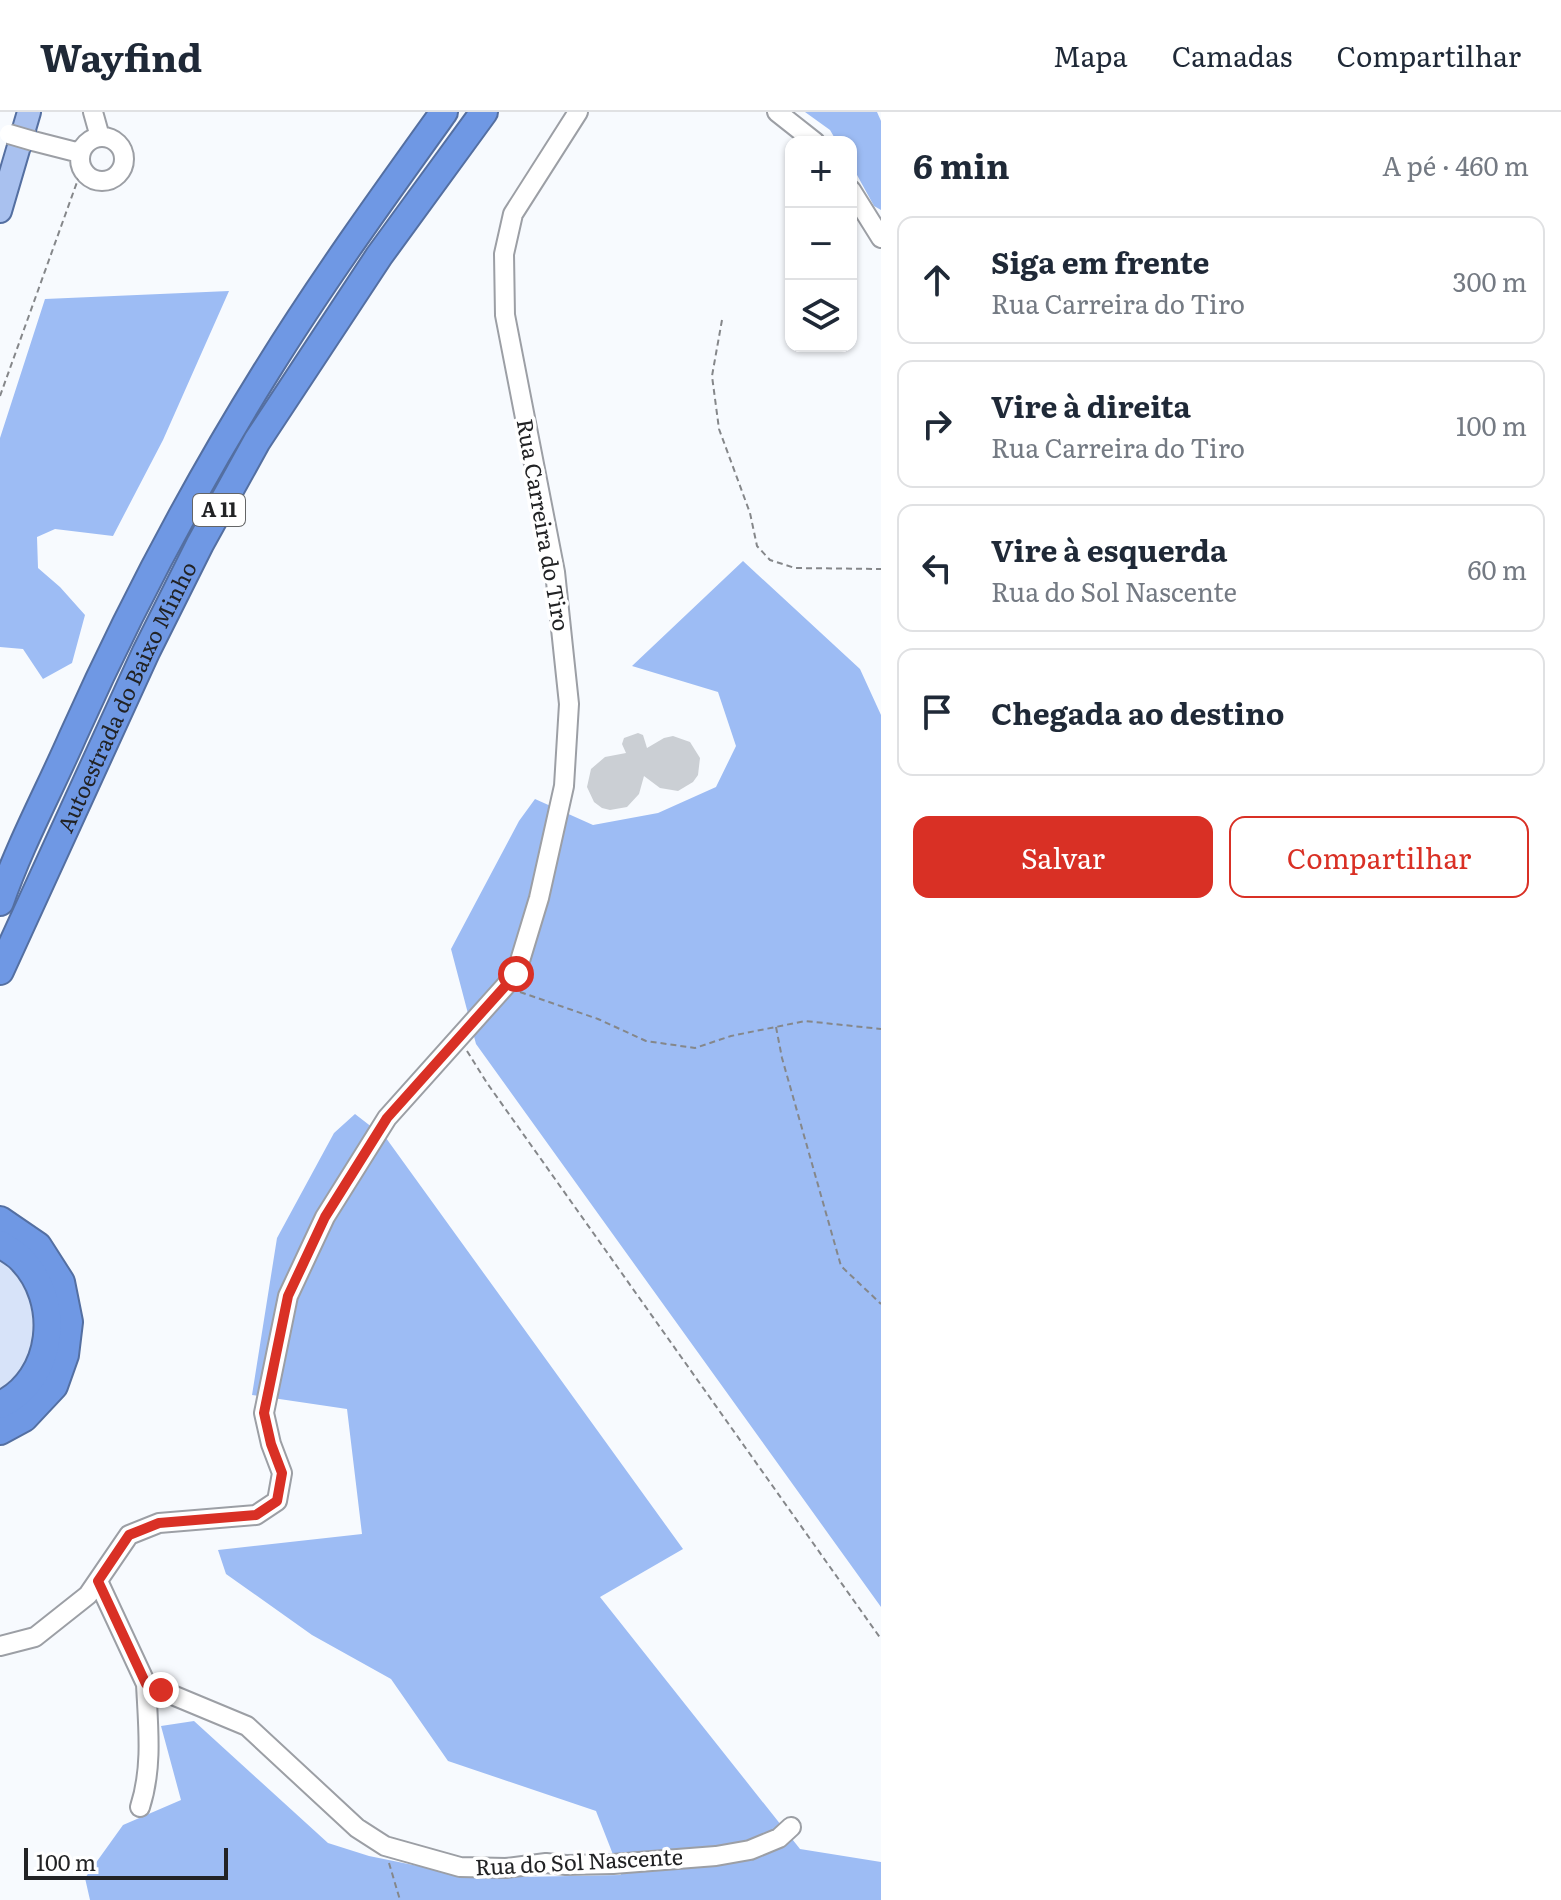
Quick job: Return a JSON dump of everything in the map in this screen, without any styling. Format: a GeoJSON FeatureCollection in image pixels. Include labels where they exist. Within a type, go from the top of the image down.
{"type":"FeatureCollection","features":[{"type":"Feature","properties":{"kind":"highway","name":"Autoestrada do Baixo Minho"},"geometry":{"type":"LineString","coordinates":[[0,902],[7,872],[98,681],[207,471],[266,371],[332,271],[444,112]]}},
{"type":"Feature","properties":{"kind":"highway","name":"Autoestrada do Baixo Minho"},"geometry":{"type":"LineString","coordinates":[[0,971],[146,652],[200,544],[257,441],[361,282],[484,112]]}},
{"type":"Feature","properties":{"kind":"highway"},"geometry":{"type":"LineString","coordinates":[[0,1220],[38,1246],[61,1282],[69,1322],[65,1355],[54,1386],[24,1418],[0,1431]]}},
{"type":"Feature","properties":{"kind":"highway"},"geometry":{"type":"LineString","coordinates":[[0,1244],[21,1259],[42,1291],[49,1324],[46,1351],[34,1377],[14,1398],[0,1405]]}},
{"type":"Feature","properties":{"kind":"main road"},"geometry":{"type":"LineString","coordinates":[[0,211],[29,112]]}},
{"type":"Feature","properties":{"kind":"street"},"geometry":{"type":"LineString","coordinates":[[93,112],[100,137]]}},
{"type":"Feature","properties":{"kind":"street","name":"Rua Carreira do Tiro"},"geometry":{"type":"LineString","coordinates":[[0,1646],[35,1637],[88,1595],[129,1535],[159,1523],[256,1515],[277,1501],[282,1473],[264,1413],[288,1296],[325,1217],[387,1118],[516,974],[542,884],[564,786],[569,704],[555,572],[505,315],[504,254],[513,214],[578,112]]}},
{"type":"Feature","properties":{"kind":"street"},"geometry":{"type":"LineString","coordinates":[[777,112],[807,136]]}},
{"type":"Feature","properties":{"kind":"street"},"geometry":{"type":"LineString","coordinates":[[0,132],[60,149],[81,161],[92,180],[99,182],[119,173],[124,160],[119,146],[100,137],[87,142],[81,161]]}},
{"type":"Feature","properties":{"kind":"street"},"geometry":{"type":"LineString","coordinates":[[857,200],[881,238]]}},
{"type":"Feature","properties":{"kind":"street"},"geometry":{"type":"LineString","coordinates":[[98,1581],[146,1684],[149,1738],[145,1789],[140,1807]]}},
{"type":"Feature","properties":{"kind":"street","name":"Rua do Sol Nascente"},"geometry":{"type":"LineString","coordinates":[[146,1684],[247,1726],[357,1828],[385,1846],[460,1867],[483,1869],[546,1863],[613,1864],[716,1856],[750,1850],[779,1838],[791,1827]]}},
{"type":"Feature","properties":{"kind":"path"},"geometry":{"type":"LineString","coordinates":[[0,396],[81,161]]}},
{"type":"Feature","properties":{"kind":"path"},"geometry":{"type":"LineString","coordinates":[[722,320],[712,376],[719,429],[750,513],[757,546],[770,560],[795,568],[881,569]]}},
{"type":"Feature","properties":{"kind":"path"},"geometry":{"type":"LineString","coordinates":[[505,986],[598,1019],[646,1041],[695,1048],[731,1036],[805,1021],[881,1029]]}},
{"type":"Feature","properties":{"kind":"path"},"geometry":{"type":"LineString","coordinates":[[776,1026],[782,1058],[841,1266],[881,1304]]}},
{"type":"Feature","properties":{"kind":"path"},"geometry":{"type":"LineString","coordinates":[[460,1038],[487,1083],[881,1639]]}},
{"type":"Feature","properties":{"kind":"path"},"geometry":{"type":"LineString","coordinates":[[385,1846],[400,1900]]}},
{"type":"Feature","properties":{"kind":"shaded area"},"geometry":{"type":"Polygon","coordinates":[[[805,112],[877,112],[881,121],[881,210],[874,206],[857,175],[857,136],[834,136],[805,112]]]}},
{"type":"Feature","properties":{"kind":"shaded area"},"geometry":{"type":"Polygon","coordinates":[[[229,291],[163,440],[113,536],[55,529],[37,537],[38,568],[85,615],[72,663],[43,679],[23,649],[0,647],[0,438],[45,299],[229,291]]]}},
{"type":"Feature","properties":{"kind":"shaded area"},"geometry":{"type":"Polygon","coordinates":[[[743,561],[860,669],[881,715],[881,1607],[476,1044],[451,949],[519,821],[535,799],[593,825],[658,813],[716,787],[736,746],[718,692],[632,666],[743,561]]]}},
{"type":"Feature","properties":{"kind":"shaded area"},"geometry":{"type":"Polygon","coordinates":[[[355,1114],[386,1138],[683,1549],[600,1597],[800,1849],[881,1862],[881,1900],[90,1900],[85,1878],[123,1825],[181,1800],[161,1726],[194,1721],[328,1843],[369,1856],[477,1878],[621,1875],[596,1811],[448,1761],[391,1679],[312,1635],[226,1574],[218,1550],[362,1534],[347,1409],[252,1395],[277,1238],[334,1133],[355,1114]]]}},
{"type":"Feature","properties":{"kind":"shaded area"},"geometry":{"type":"Polygon","coordinates":[[[0,1260],[25,1290],[33,1308],[36,1327],[28,1363],[17,1379],[0,1392],[0,1260]]]}},
{"type":"Feature","properties":{"kind":"building"},"geometry":{"type":"Polygon","coordinates":[[[638,733],[643,735],[647,748],[673,736],[690,742],[700,758],[698,775],[678,791],[660,788],[644,776],[639,794],[627,807],[602,808],[594,802],[587,787],[591,769],[605,757],[626,753],[622,744],[624,738],[638,733]]]}},
{"type":"Feature","properties":{"kind":"route"},"geometry":{"type":"LineString","coordinates":[[161,1690],[146,1684],[98,1581],[129,1535],[159,1523],[256,1515],[277,1501],[282,1473],[264,1413],[288,1296],[325,1217],[387,1118],[516,974]]}}]}
